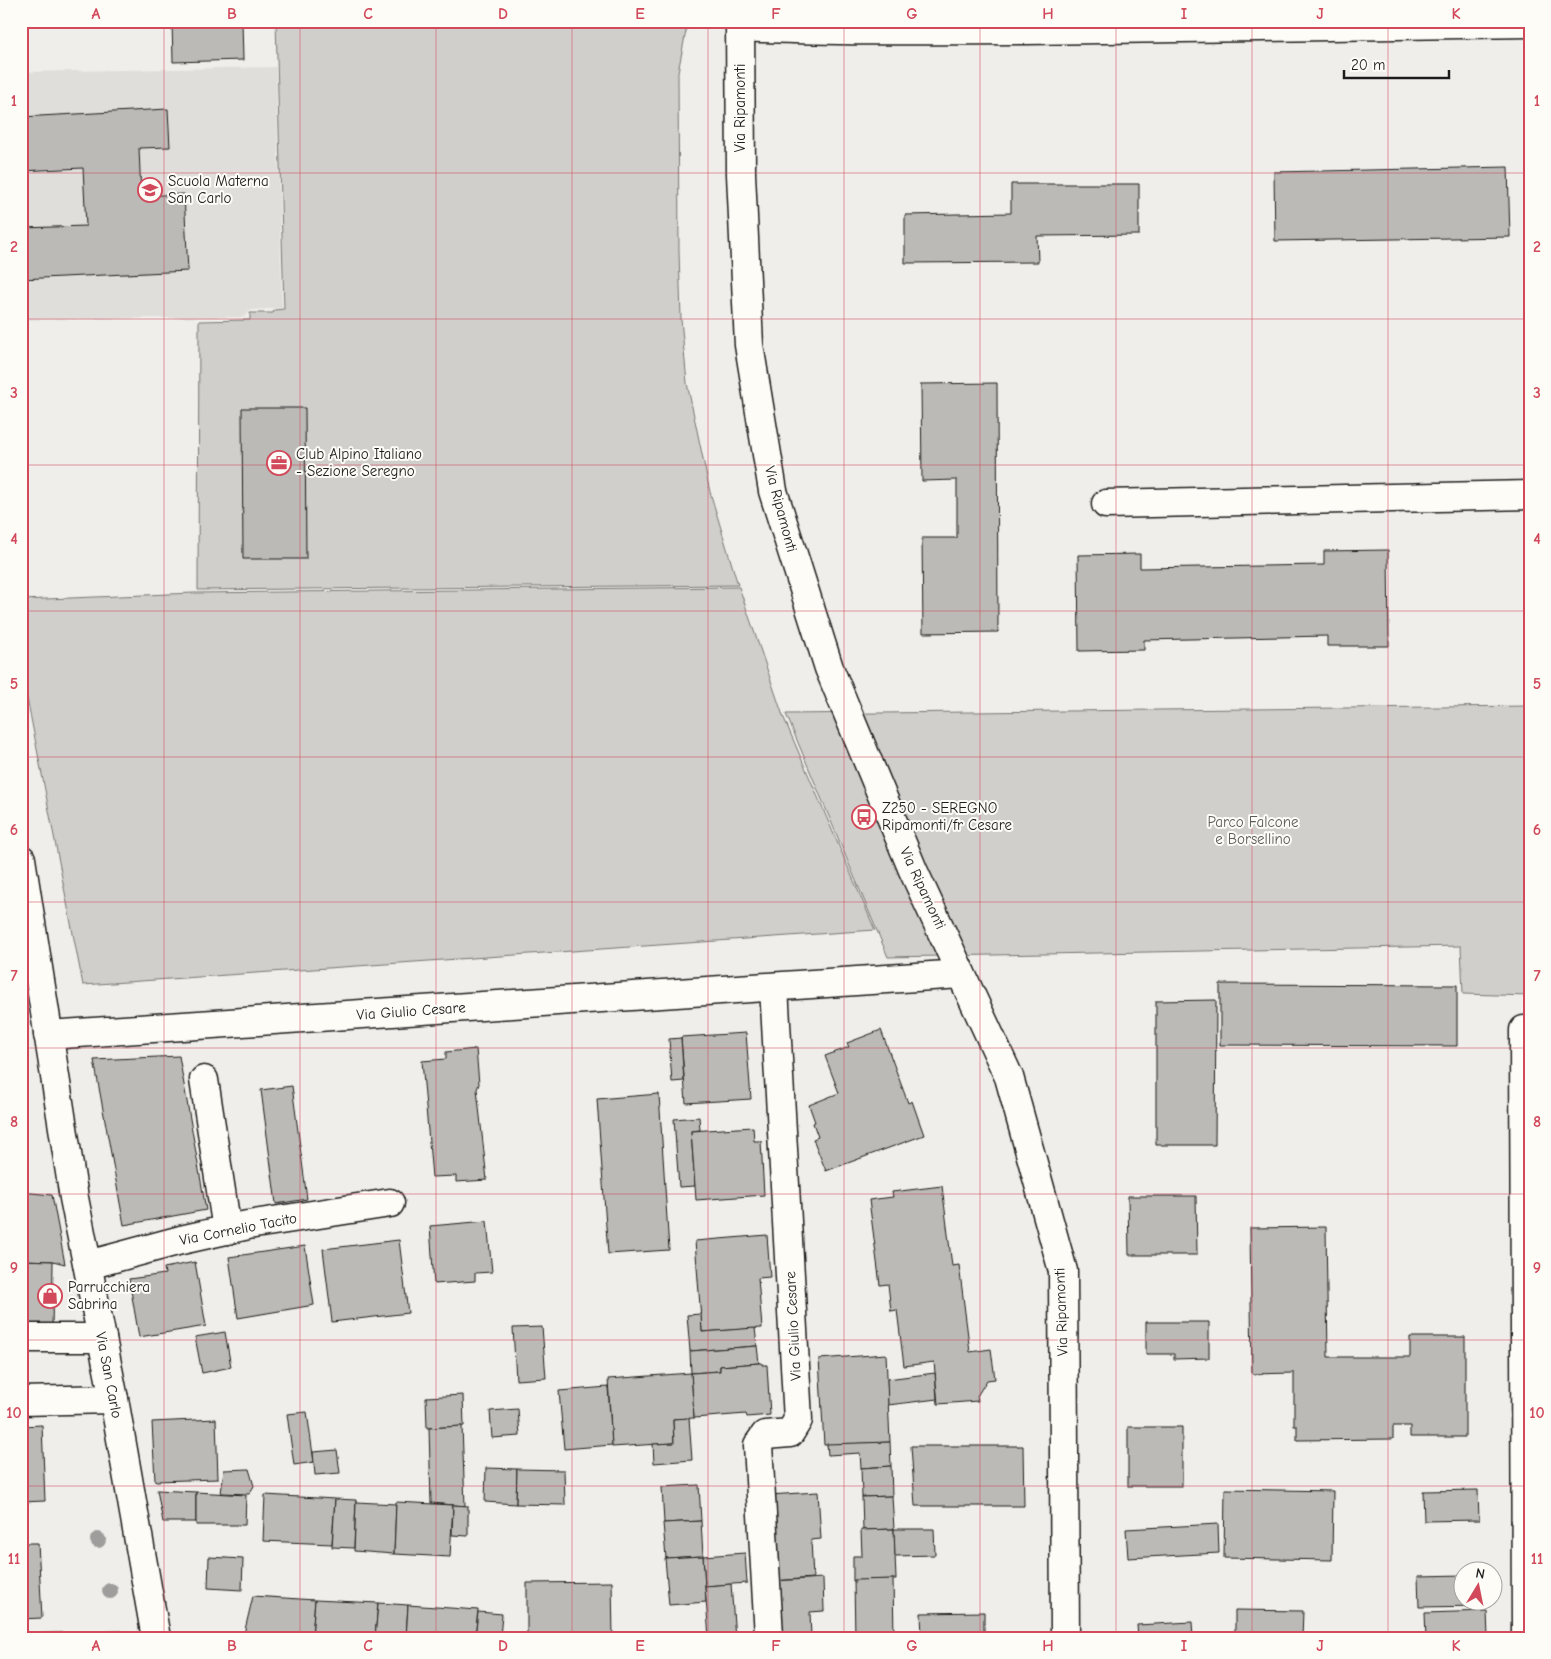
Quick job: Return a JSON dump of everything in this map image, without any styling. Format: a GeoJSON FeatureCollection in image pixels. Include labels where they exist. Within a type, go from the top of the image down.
{"type":"FeatureCollection","features":[{"type":"Feature","properties":{"kind":"street"},"geometry":{"type":"LineString","coordinates":[[740,24],[804,30],[912,30],[1191,29],[1530,23]]}},
{"type":"Feature","properties":{"kind":"street","name":"Via Ripamonti"},"geometry":{"type":"LineString","coordinates":[[740,24],[741,174],[749,345],[773,491],[829,668],[913,870],[1010,1077],[1062,1271],[1065,1638]]}},
{"type":"Feature","properties":{"kind":"street"},"geometry":{"type":"LineString","coordinates":[[1106,504],[1530,495]]}},
{"type":"Feature","properties":{"kind":"street","name":"Via San Carlo"},"geometry":{"type":"LineString","coordinates":[[21,859],[29,964],[48,1034],[74,1198],[114,1399],[156,1638]]}},
{"type":"Feature","properties":{"kind":"street","name":"Via Giulio Cesare"},"geometry":{"type":"LineString","coordinates":[[48,1034],[961,974]]}},
{"type":"Feature","properties":{"kind":"street","name":"Via Giulio Cesare"},"geometry":{"type":"LineString","coordinates":[[768,1636],[758,1445],[765,1435],[790,1433],[798,1420],[774,987]]}},
{"type":"Feature","properties":{"kind":"street"},"geometry":{"type":"LineString","coordinates":[[1524,1030],[1526,1638]]}},
{"type":"Feature","properties":{"kind":"street"},"geometry":{"type":"LineString","coordinates":[[204,1080],[227,1230]]}},
{"type":"Feature","properties":{"kind":"street","name":"Via Cornelio Tacito"},"geometry":{"type":"LineString","coordinates":[[88,1265],[181,1240],[227,1230],[284,1219],[390,1203]]}},
{"type":"Feature","properties":{"kind":"street"},"geometry":{"type":"LineString","coordinates":[[21,1338],[102,1338]]}},
{"type":"Feature","properties":{"kind":"street"},"geometry":{"type":"LineString","coordinates":[[21,1401],[114,1399]]}},
{"type":"Feature","properties":{"kind":"shaded area","name":"Scuola Materna San Carlo"},"geometry":{"type":"Polygon","coordinates":[[[276,67],[282,308],[251,310],[244,317],[21,320],[21,72],[276,67]]]}},
{"type":"Feature","properties":{"kind":"green space"},"geometry":{"type":"Polygon","coordinates":[[[276,21],[688,21],[678,72],[681,319],[687,383],[710,492],[738,585],[198,590],[199,321],[250,320],[250,313],[273,313],[274,310],[284,309],[276,21]]]}},
{"type":"Feature","properties":{"kind":"green space"},"geometry":{"type":"Polygon","coordinates":[[[739,587],[783,716],[875,930],[83,985],[21,667],[21,600],[194,593],[739,587]]]}},
{"type":"Feature","properties":{"kind":"green space","name":"Parco Falcone e Borsellino"},"geometry":{"type":"Polygon","coordinates":[[[1530,706],[1530,996],[1463,994],[1461,946],[888,957],[786,714],[1530,706]]]}},
{"type":"Feature","properties":{"kind":"building"},"geometry":{"type":"Polygon","coordinates":[[[21,21],[24,21],[25,42],[21,42],[21,21]]]}},
{"type":"Feature","properties":{"kind":"building"},"geometry":{"type":"Polygon","coordinates":[[[172,21],[242,21],[243,60],[173,62],[172,21]]]}},
{"type":"Feature","properties":{"kind":"building"},"geometry":{"type":"Polygon","coordinates":[[[168,109],[170,147],[139,148],[141,196],[184,194],[188,271],[21,279],[21,228],[86,226],[83,168],[21,171],[21,117],[168,109]]]}},
{"type":"Feature","properties":{"kind":"building"},"geometry":{"type":"Polygon","coordinates":[[[1508,167],[1510,237],[1275,241],[1274,172],[1508,167]]]}},
{"type":"Feature","properties":{"kind":"building"},"geometry":{"type":"Polygon","coordinates":[[[1011,184],[1139,184],[1139,235],[1037,236],[1038,262],[905,263],[905,215],[1011,213],[1011,184]]]}},
{"type":"Feature","properties":{"kind":"building"},"geometry":{"type":"Polygon","coordinates":[[[997,383],[998,632],[923,633],[922,538],[957,538],[957,480],[922,481],[921,384],[997,383]]]}},
{"type":"Feature","properties":{"kind":"building"},"geometry":{"type":"Polygon","coordinates":[[[242,408],[305,408],[306,559],[243,559],[242,408]]]}},
{"type":"Feature","properties":{"kind":"building"},"geometry":{"type":"Polygon","coordinates":[[[1388,550],[1389,646],[1327,646],[1327,636],[1144,640],[1144,650],[1079,651],[1078,555],[1140,554],[1140,568],[1324,565],[1324,551],[1388,550]]]}},
{"type":"Feature","properties":{"kind":"building"},"geometry":{"type":"Polygon","coordinates":[[[1220,984],[1457,985],[1457,1046],[1220,1045],[1220,984]]]}},
{"type":"Feature","properties":{"kind":"building"},"geometry":{"type":"Polygon","coordinates":[[[1216,1000],[1215,1145],[1156,1145],[1156,1001],[1216,1000]]]}},
{"type":"Feature","properties":{"kind":"building"},"geometry":{"type":"Polygon","coordinates":[[[881,1030],[908,1103],[912,1101],[924,1135],[826,1171],[813,1139],[818,1137],[809,1105],[839,1093],[825,1056],[849,1047],[847,1043],[881,1030]]]}},
{"type":"Feature","properties":{"kind":"building"},"geometry":{"type":"Polygon","coordinates":[[[746,1033],[751,1099],[686,1103],[681,1037],[746,1033]]]}},
{"type":"Feature","properties":{"kind":"building"},"geometry":{"type":"Polygon","coordinates":[[[681,1038],[684,1081],[672,1082],[669,1039],[681,1038]]]}},
{"type":"Feature","properties":{"kind":"building"},"geometry":{"type":"Polygon","coordinates":[[[476,1049],[479,1084],[477,1089],[487,1180],[456,1182],[456,1176],[432,1177],[422,1061],[446,1059],[446,1052],[476,1049]]]}},
{"type":"Feature","properties":{"kind":"building"},"geometry":{"type":"Polygon","coordinates":[[[179,1056],[206,1210],[124,1225],[94,1060],[179,1056]]]}},
{"type":"Feature","properties":{"kind":"building"},"geometry":{"type":"Polygon","coordinates":[[[292,1086],[307,1199],[276,1204],[261,1090],[292,1086]]]}},
{"type":"Feature","properties":{"kind":"building"},"geometry":{"type":"Polygon","coordinates":[[[659,1094],[669,1250],[608,1254],[597,1099],[659,1094]]]}},
{"type":"Feature","properties":{"kind":"building"},"geometry":{"type":"Polygon","coordinates":[[[699,1117],[700,1130],[691,1131],[695,1186],[679,1187],[674,1119],[699,1117]]]}},
{"type":"Feature","properties":{"kind":"building"},"geometry":{"type":"Polygon","coordinates":[[[753,1127],[754,1141],[761,1141],[764,1195],[696,1200],[691,1131],[753,1127]]]}},
{"type":"Feature","properties":{"kind":"building"},"geometry":{"type":"Polygon","coordinates":[[[942,1186],[952,1266],[959,1265],[970,1352],[991,1349],[995,1379],[987,1380],[977,1396],[978,1401],[938,1404],[934,1362],[904,1366],[897,1310],[891,1311],[888,1284],[880,1285],[869,1200],[893,1197],[892,1192],[942,1186]]]}},
{"type":"Feature","properties":{"kind":"building"},"geometry":{"type":"Polygon","coordinates":[[[21,1192],[52,1195],[65,1264],[53,1261],[21,1260],[21,1192]]]}},
{"type":"Feature","properties":{"kind":"building"},"geometry":{"type":"Polygon","coordinates":[[[1128,1196],[1196,1196],[1197,1255],[1129,1255],[1128,1196]]]}},
{"type":"Feature","properties":{"kind":"building"},"geometry":{"type":"Polygon","coordinates":[[[487,1221],[492,1272],[475,1273],[475,1281],[434,1284],[430,1226],[487,1221]]]}},
{"type":"Feature","properties":{"kind":"building"},"geometry":{"type":"Polygon","coordinates":[[[1326,1227],[1328,1357],[1410,1357],[1410,1337],[1465,1337],[1465,1437],[1410,1437],[1410,1426],[1393,1426],[1393,1439],[1297,1440],[1297,1426],[1294,1426],[1294,1373],[1252,1374],[1250,1228],[1326,1227]]]}},
{"type":"Feature","properties":{"kind":"building"},"geometry":{"type":"Polygon","coordinates":[[[767,1235],[770,1277],[758,1278],[762,1328],[702,1332],[695,1241],[767,1235]]]}},
{"type":"Feature","properties":{"kind":"building"},"geometry":{"type":"Polygon","coordinates":[[[399,1240],[408,1313],[332,1322],[323,1249],[399,1240]]]}},
{"type":"Feature","properties":{"kind":"building"},"geometry":{"type":"Polygon","coordinates":[[[305,1246],[314,1305],[238,1318],[229,1257],[305,1246]]]}},
{"type":"Feature","properties":{"kind":"building"},"geometry":{"type":"Polygon","coordinates":[[[21,1260],[53,1261],[52,1333],[21,1332],[21,1260]]]}},
{"type":"Feature","properties":{"kind":"building"},"geometry":{"type":"Polygon","coordinates":[[[195,1262],[206,1326],[139,1337],[129,1279],[165,1274],[164,1268],[195,1262]]]}},
{"type":"Feature","properties":{"kind":"building"},"geometry":{"type":"Polygon","coordinates":[[[701,1314],[702,1332],[755,1328],[757,1346],[690,1351],[687,1315],[701,1314]]]}},
{"type":"Feature","properties":{"kind":"building"},"geometry":{"type":"Polygon","coordinates":[[[1146,1322],[1209,1322],[1209,1358],[1174,1359],[1174,1354],[1146,1354],[1146,1322]]]}},
{"type":"Feature","properties":{"kind":"building"},"geometry":{"type":"Polygon","coordinates":[[[542,1327],[546,1378],[516,1380],[513,1328],[542,1327]]]}},
{"type":"Feature","properties":{"kind":"building"},"geometry":{"type":"Polygon","coordinates":[[[225,1332],[231,1367],[202,1373],[195,1337],[225,1332]]]}},
{"type":"Feature","properties":{"kind":"building"},"geometry":{"type":"Polygon","coordinates":[[[757,1346],[759,1363],[720,1366],[720,1371],[691,1373],[690,1351],[757,1346]]]}},
{"type":"Feature","properties":{"kind":"building"},"geometry":{"type":"Polygon","coordinates":[[[886,1354],[890,1442],[824,1445],[819,1359],[886,1354]]]}},
{"type":"Feature","properties":{"kind":"building"},"geometry":{"type":"Polygon","coordinates":[[[762,1363],[762,1365],[767,1365],[770,1415],[747,1417],[746,1414],[694,1418],[691,1373],[720,1371],[720,1366],[762,1363]]]}},
{"type":"Feature","properties":{"kind":"building"},"geometry":{"type":"Polygon","coordinates":[[[691,1373],[694,1418],[673,1419],[674,1443],[612,1447],[608,1379],[691,1373]]]}},
{"type":"Feature","properties":{"kind":"building"},"geometry":{"type":"Polygon","coordinates":[[[935,1373],[937,1399],[888,1405],[887,1379],[935,1373]]]}},
{"type":"Feature","properties":{"kind":"building"},"geometry":{"type":"Polygon","coordinates":[[[608,1387],[612,1445],[564,1449],[559,1391],[608,1387]]]}},
{"type":"Feature","properties":{"kind":"building"},"geometry":{"type":"Polygon","coordinates":[[[463,1395],[464,1426],[427,1428],[426,1397],[463,1395]]]}},
{"type":"Feature","properties":{"kind":"building"},"geometry":{"type":"Polygon","coordinates":[[[518,1409],[520,1436],[492,1438],[490,1411],[518,1409]]]}},
{"type":"Feature","properties":{"kind":"building"},"geometry":{"type":"Polygon","coordinates":[[[307,1412],[314,1462],[294,1465],[287,1414],[307,1412]]]}},
{"type":"Feature","properties":{"kind":"building"},"geometry":{"type":"Polygon","coordinates":[[[689,1418],[692,1460],[654,1463],[653,1444],[674,1443],[673,1419],[689,1418]]]}},
{"type":"Feature","properties":{"kind":"building"},"geometry":{"type":"Polygon","coordinates":[[[216,1419],[218,1479],[155,1481],[152,1422],[216,1419]]]}},
{"type":"Feature","properties":{"kind":"building"},"geometry":{"type":"Polygon","coordinates":[[[42,1425],[45,1501],[21,1502],[21,1426],[42,1425]]]}},
{"type":"Feature","properties":{"kind":"building"},"geometry":{"type":"Polygon","coordinates":[[[462,1426],[465,1506],[431,1503],[429,1428],[462,1426]]]}},
{"type":"Feature","properties":{"kind":"building"},"geometry":{"type":"Polygon","coordinates":[[[1128,1427],[1182,1427],[1182,1486],[1128,1486],[1128,1427]]]}},
{"type":"Feature","properties":{"kind":"building"},"geometry":{"type":"Polygon","coordinates":[[[890,1442],[891,1466],[861,1468],[860,1453],[828,1455],[827,1444],[890,1442]]]}},
{"type":"Feature","properties":{"kind":"building"},"geometry":{"type":"Polygon","coordinates":[[[911,1446],[1023,1446],[1024,1506],[915,1506],[911,1446]]]}},
{"type":"Feature","properties":{"kind":"building"},"geometry":{"type":"Polygon","coordinates":[[[337,1450],[340,1473],[315,1475],[313,1452],[337,1450]]]}},
{"type":"Feature","properties":{"kind":"building"},"geometry":{"type":"Polygon","coordinates":[[[891,1466],[892,1496],[862,1497],[861,1468],[891,1466]]]}},
{"type":"Feature","properties":{"kind":"building"},"geometry":{"type":"Polygon","coordinates":[[[486,1468],[517,1469],[516,1504],[485,1502],[486,1468]]]}},
{"type":"Feature","properties":{"kind":"building"},"geometry":{"type":"Polygon","coordinates":[[[249,1469],[254,1486],[249,1494],[221,1493],[224,1470],[249,1469]]]}},
{"type":"Feature","properties":{"kind":"building"},"geometry":{"type":"Polygon","coordinates":[[[517,1469],[564,1470],[565,1505],[516,1504],[517,1469]]]}},
{"type":"Feature","properties":{"kind":"building"},"geometry":{"type":"Polygon","coordinates":[[[699,1485],[701,1521],[664,1523],[662,1487],[699,1485]]]}},
{"type":"Feature","properties":{"kind":"building"},"geometry":{"type":"Polygon","coordinates":[[[1225,1489],[1333,1491],[1332,1560],[1224,1558],[1225,1489]]]}},
{"type":"Feature","properties":{"kind":"building"},"geometry":{"type":"Polygon","coordinates":[[[157,1490],[196,1492],[196,1522],[163,1522],[157,1490]]]}},
{"type":"Feature","properties":{"kind":"building"},"geometry":{"type":"Polygon","coordinates":[[[1478,1490],[1479,1520],[1424,1521],[1423,1491],[1478,1490]]]}},
{"type":"Feature","properties":{"kind":"building"},"geometry":{"type":"Polygon","coordinates":[[[196,1492],[246,1495],[245,1525],[196,1525],[196,1492]]]}},
{"type":"Feature","properties":{"kind":"building"},"geometry":{"type":"Polygon","coordinates":[[[818,1492],[821,1539],[811,1540],[813,1578],[773,1581],[768,1495],[818,1492]]]}},
{"type":"Feature","properties":{"kind":"building"},"geometry":{"type":"Polygon","coordinates":[[[265,1495],[335,1499],[332,1544],[263,1541],[265,1495]]]}},
{"type":"Feature","properties":{"kind":"building"},"geometry":{"type":"Polygon","coordinates":[[[892,1496],[894,1529],[863,1530],[862,1497],[892,1496]]]}},
{"type":"Feature","properties":{"kind":"building"},"geometry":{"type":"Polygon","coordinates":[[[335,1499],[356,1500],[354,1548],[332,1547],[335,1499]]]}},
{"type":"Feature","properties":{"kind":"building"},"geometry":{"type":"Polygon","coordinates":[[[356,1502],[396,1504],[394,1554],[354,1551],[356,1502]]]}},
{"type":"Feature","properties":{"kind":"building"},"geometry":{"type":"Polygon","coordinates":[[[396,1502],[453,1505],[450,1557],[394,1554],[396,1502]]]}},
{"type":"Feature","properties":{"kind":"building"},"geometry":{"type":"Polygon","coordinates":[[[453,1505],[468,1506],[468,1536],[452,1535],[453,1505]]]}},
{"type":"Feature","properties":{"kind":"building"},"geometry":{"type":"Polygon","coordinates":[[[701,1521],[703,1556],[666,1558],[663,1523],[701,1521]]]}},
{"type":"Feature","properties":{"kind":"building"},"geometry":{"type":"Polygon","coordinates":[[[1218,1524],[1219,1553],[1128,1558],[1126,1529],[1218,1524]]]}},
{"type":"Feature","properties":{"kind":"building"},"geometry":{"type":"Polygon","coordinates":[[[894,1529],[896,1579],[853,1581],[853,1556],[862,1556],[861,1530],[894,1529]]]}},
{"type":"Feature","properties":{"kind":"building"},"geometry":{"type":"Polygon","coordinates":[[[894,1529],[934,1529],[935,1555],[895,1556],[894,1529]]]}},
{"type":"Feature","properties":{"kind":"building"},"geometry":{"type":"Polygon","coordinates":[[[21,1543],[38,1543],[42,1618],[21,1619],[21,1543]]]}},
{"type":"Feature","properties":{"kind":"building"},"geometry":{"type":"Polygon","coordinates":[[[745,1553],[747,1583],[705,1586],[703,1556],[745,1553]]]}},
{"type":"Feature","properties":{"kind":"building"},"geometry":{"type":"Polygon","coordinates":[[[703,1556],[706,1602],[669,1605],[665,1558],[703,1556]]]}},
{"type":"Feature","properties":{"kind":"building"},"geometry":{"type":"Polygon","coordinates":[[[209,1557],[243,1559],[242,1590],[208,1588],[209,1557]]]}},
{"type":"Feature","properties":{"kind":"building"},"geometry":{"type":"Polygon","coordinates":[[[1454,1575],[1454,1606],[1419,1607],[1418,1576],[1454,1575]]]}},
{"type":"Feature","properties":{"kind":"building"},"geometry":{"type":"Polygon","coordinates":[[[823,1578],[824,1611],[810,1612],[811,1638],[777,1638],[773,1581],[823,1578]]]}},
{"type":"Feature","properties":{"kind":"building"},"geometry":{"type":"Polygon","coordinates":[[[893,1579],[894,1638],[855,1638],[854,1580],[893,1579]]]}},
{"type":"Feature","properties":{"kind":"building"},"geometry":{"type":"Polygon","coordinates":[[[612,1582],[613,1638],[527,1638],[527,1583],[612,1582]]]}},
{"type":"Feature","properties":{"kind":"building"},"geometry":{"type":"Polygon","coordinates":[[[731,1584],[735,1638],[709,1638],[705,1586],[731,1584]]]}},
{"type":"Feature","properties":{"kind":"building"},"geometry":{"type":"Polygon","coordinates":[[[253,1596],[315,1600],[312,1637],[323,1638],[243,1638],[253,1596]]]}},
{"type":"Feature","properties":{"kind":"building"},"geometry":{"type":"Polygon","coordinates":[[[315,1600],[378,1603],[375,1638],[312,1637],[315,1600]]]}},
{"type":"Feature","properties":{"kind":"building"},"geometry":{"type":"Polygon","coordinates":[[[378,1603],[408,1605],[406,1638],[375,1638],[378,1603]]]}},
{"type":"Feature","properties":{"kind":"building"},"geometry":{"type":"Polygon","coordinates":[[[408,1605],[478,1610],[475,1638],[406,1638],[408,1605]]]}},
{"type":"Feature","properties":{"kind":"building"},"geometry":{"type":"Polygon","coordinates":[[[1235,1610],[1303,1611],[1302,1638],[1235,1638],[1235,1610]]]}},
{"type":"Feature","properties":{"kind":"building"},"geometry":{"type":"Polygon","coordinates":[[[478,1612],[502,1614],[500,1638],[475,1638],[478,1612]]]}},
{"type":"Feature","properties":{"kind":"building"},"geometry":{"type":"Polygon","coordinates":[[[984,1612],[984,1638],[922,1638],[921,1613],[984,1612]]]}},
{"type":"Feature","properties":{"kind":"building"},"geometry":{"type":"Polygon","coordinates":[[[1487,1612],[1488,1638],[1426,1638],[1425,1613],[1487,1612]]]}},
{"type":"Feature","properties":{"kind":"building"},"geometry":{"type":"Polygon","coordinates":[[[1192,1622],[1193,1638],[1138,1638],[1137,1625],[1192,1622]]]}},
{"type":"Feature","properties":{"kind":"building"},"geometry":{"type":"Polygon","coordinates":[[[121,1631],[122,1638],[21,1638],[21,1634],[121,1631]]]}},
{"type":"Feature","properties":{"kind":"place","name":"Scuola Materna San Carlo"},"geometry":{"type":"Point","coordinates":[150,190]}},
{"type":"Feature","properties":{"kind":"place","name":"Club Alpino Italiano - Sezione Seregno"},"geometry":{"type":"Point","coordinates":[279,463]}},
{"type":"Feature","properties":{"kind":"place","name":"Z250 - SEREGNO Ripamonti/fr Cesare"},"geometry":{"type":"Point","coordinates":[864,817]}},
{"type":"Feature","properties":{"kind":"place","name":"Parrucchiera Sabrina"},"geometry":{"type":"Point","coordinates":[50,1296]}}]}
